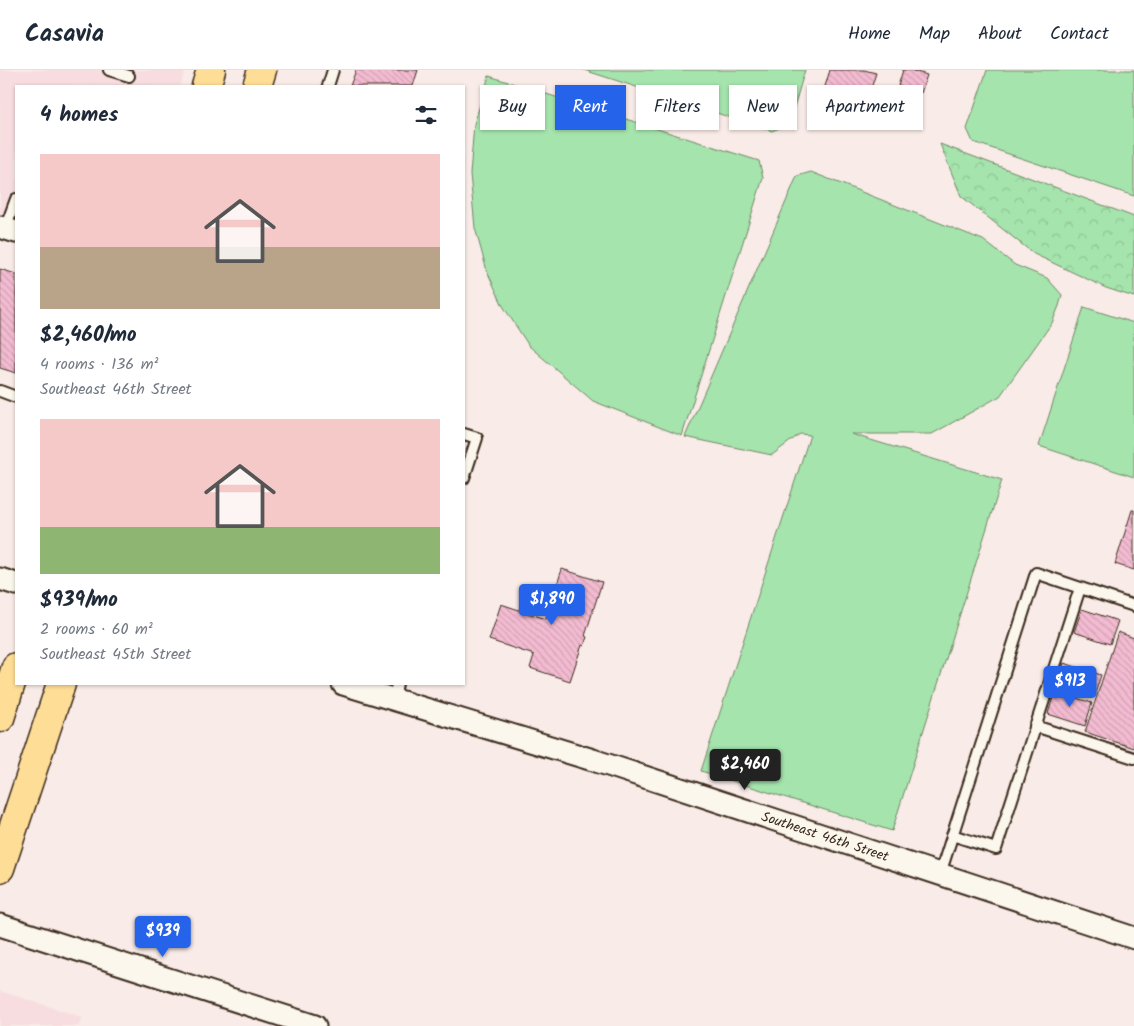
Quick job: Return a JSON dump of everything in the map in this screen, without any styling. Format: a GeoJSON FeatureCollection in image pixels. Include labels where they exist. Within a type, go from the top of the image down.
{"type":"FeatureCollection","features":[{"type":"Feature","properties":{"kind":"main road"},"geometry":{"type":"LineString","coordinates":[[206,85],[211,70]]}},
{"type":"Feature","properties":{"kind":"main road"},"geometry":{"type":"LineString","coordinates":[[257,85],[262,70]]}},
{"type":"Feature","properties":{"kind":"main road"},"geometry":{"type":"LineString","coordinates":[[0,718],[15,670]]}},
{"type":"Feature","properties":{"kind":"main road"},"geometry":{"type":"LineString","coordinates":[[0,868],[61,685]]}},
{"type":"Feature","properties":{"kind":"street"},"geometry":{"type":"LineString","coordinates":[[0,579],[15,584]]}},
{"type":"Feature","properties":{"kind":"street","name":"Southeast 46th Street"},"geometry":{"type":"LineString","coordinates":[[351,685],[396,691],[602,764],[1134,938]]}},
{"type":"Feature","properties":{"kind":"street"},"geometry":{"type":"LineString","coordinates":[[0,925],[315,1026]]}},
{"type":"Feature","properties":{"kind":"lane"},"geometry":{"type":"LineString","coordinates":[[108,70],[129,78]]}},
{"type":"Feature","properties":{"kind":"lane"},"geometry":{"type":"LineString","coordinates":[[328,85],[333,70]]}},
{"type":"Feature","properties":{"kind":"lane"},"geometry":{"type":"LineString","coordinates":[[7,230],[15,202]]}},
{"type":"Feature","properties":{"kind":"lane"},"geometry":{"type":"LineString","coordinates":[[0,392],[15,397]]}},
{"type":"Feature","properties":{"kind":"lane"},"geometry":{"type":"LineString","coordinates":[[465,434],[477,438],[465,475]]}},
{"type":"Feature","properties":{"kind":"lane"},"geometry":{"type":"LineString","coordinates":[[940,874],[1036,573],[1134,606]]}},
{"type":"Feature","properties":{"kind":"lane"},"geometry":{"type":"LineString","coordinates":[[952,835],[996,849],[1080,588]]}},
{"type":"Feature","properties":{"kind":"lane"},"geometry":{"type":"LineString","coordinates":[[1035,726],[1134,758]]}},
{"type":"Feature","properties":{"kind":"shaded area"},"geometry":{"type":"Polygon","coordinates":[[[0,70],[185,70],[180,85],[15,85],[15,221],[0,216],[0,70]]]}},
{"type":"Feature","properties":{"kind":"shaded area"},"geometry":{"type":"Polygon","coordinates":[[[0,991],[82,1017],[79,1026],[0,1026],[0,991]]]}},
{"type":"Feature","properties":{"kind":"green space"},"geometry":{"type":"Polygon","coordinates":[[[584,70],[805,70],[797,97],[797,85],[729,85],[729,117],[719,114],[719,85],[636,85],[636,87],[584,70]]]}},
{"type":"Feature","properties":{"kind":"green space"},"geometry":{"type":"Polygon","coordinates":[[[987,70],[1134,70],[1134,196],[973,142],[967,129],[987,70]]]}},
{"type":"Feature","properties":{"kind":"green space"},"geometry":{"type":"Polygon","coordinates":[[[489,76],[518,85],[486,85],[489,76]]]}},
{"type":"Feature","properties":{"kind":"green space"},"geometry":{"type":"Polygon","coordinates":[[[545,94],[555,97],[555,130],[626,130],[626,119],[636,122],[636,130],[661,130],[759,161],[763,178],[682,436],[593,401],[529,346],[503,306],[487,271],[475,228],[470,174],[474,124],[480,105],[480,130],[545,130],[545,94]]]}},
{"type":"Feature","properties":{"kind":"green space"},"geometry":{"type":"Polygon","coordinates":[[[940,144],[1134,217],[1134,297],[1106,288],[1034,254],[961,196],[940,144]]]}},
{"type":"Feature","properties":{"kind":"green space"},"geometry":{"type":"Polygon","coordinates":[[[811,172],[983,240],[1015,265],[1047,278],[1062,295],[1052,323],[1000,396],[932,434],[851,434],[1002,480],[892,831],[701,771],[810,435],[800,434],[772,455],[685,437],[797,176],[811,172]]]}},
{"type":"Feature","properties":{"kind":"green space"},"geometry":{"type":"Polygon","coordinates":[[[1084,307],[1134,323],[1134,477],[1039,446],[1084,307]]]}},
{"type":"Feature","properties":{"kind":"building"},"geometry":{"type":"Polygon","coordinates":[[[356,70],[418,70],[413,85],[350,85],[356,70]]]}},
{"type":"Feature","properties":{"kind":"building"},"geometry":{"type":"Polygon","coordinates":[[[830,70],[864,70],[876,73],[872,85],[825,85],[830,70]]]}},
{"type":"Feature","properties":{"kind":"building"},"geometry":{"type":"Polygon","coordinates":[[[903,70],[927,75],[923,87],[923,85],[898,85],[903,70]]]}},
{"type":"Feature","properties":{"kind":"building"},"geometry":{"type":"Polygon","coordinates":[[[0,269],[15,274],[15,373],[0,368],[0,269]]]}},
{"type":"Feature","properties":{"kind":"building"},"geometry":{"type":"Polygon","coordinates":[[[1132,510],[1134,510],[1134,570],[1115,564],[1132,510]]]}},
{"type":"Feature","properties":{"kind":"building"},"geometry":{"type":"Polygon","coordinates":[[[562,569],[602,582],[585,636],[587,637],[584,646],[582,645],[570,681],[530,668],[534,655],[489,640],[501,604],[546,619],[562,569]]]}},
{"type":"Feature","properties":{"kind":"building"},"geometry":{"type":"Polygon","coordinates":[[[1082,609],[1118,621],[1110,644],[1074,632],[1082,609]]]}},
{"type":"Feature","properties":{"kind":"building"},"geometry":{"type":"Polygon","coordinates":[[[1118,632],[1134,638],[1134,748],[1085,732],[1118,632]]]}},
{"type":"Feature","properties":{"kind":"building"},"geometry":{"type":"Polygon","coordinates":[[[1064,663],[1101,675],[1094,697],[1057,685],[1064,663]]]}},
{"type":"Feature","properties":{"kind":"building"},"geometry":{"type":"Polygon","coordinates":[[[1055,691],[1092,703],[1085,726],[1048,714],[1055,691]]]}}]}
